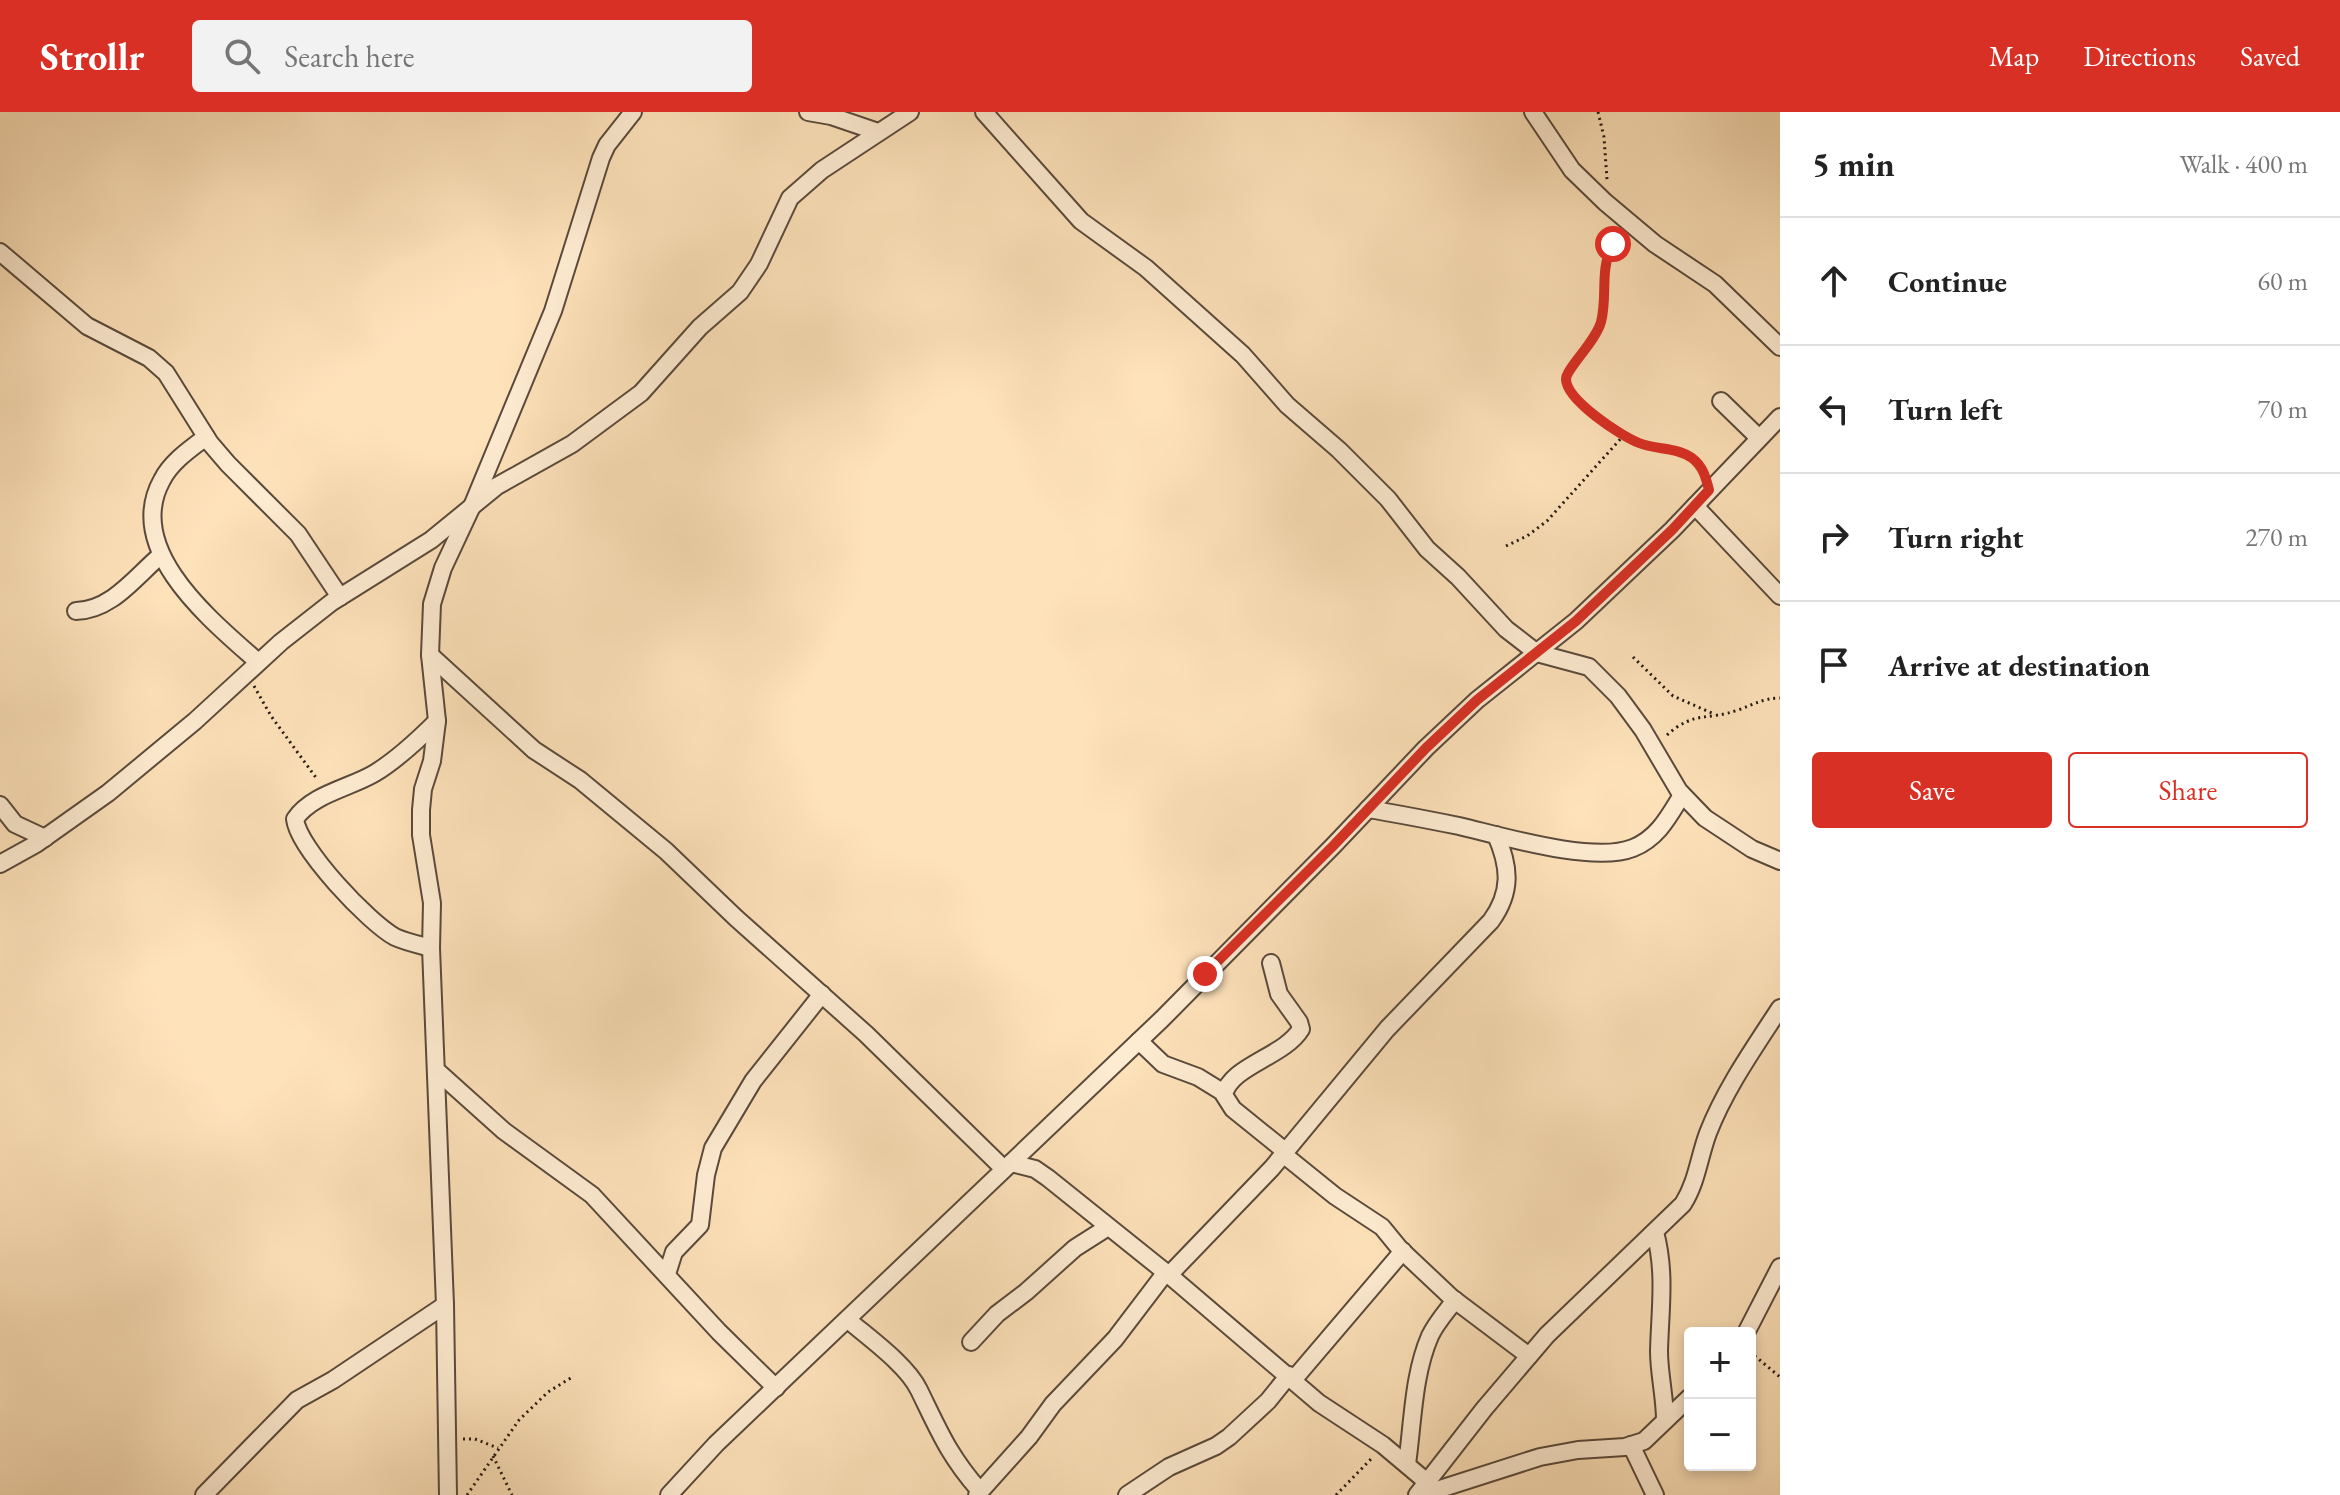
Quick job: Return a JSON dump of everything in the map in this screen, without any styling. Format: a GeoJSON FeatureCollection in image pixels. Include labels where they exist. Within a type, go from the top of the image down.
{"type":"FeatureCollection","features":[{"type":"Feature","properties":{"kind":"street"},"geometry":{"type":"LineString","coordinates":[[448,1495],[432,903],[421,835],[423,789],[432,761],[437,721],[430,655],[432,604],[443,568],[553,311],[601,158],[607,145],[633,112]]}},
{"type":"Feature","properties":{"kind":"street"},"geometry":{"type":"LineString","coordinates":[[808,112],[831,116],[878,132]]}},
{"type":"Feature","properties":{"kind":"street"},"geometry":{"type":"LineString","coordinates":[[0,864],[45,838],[108,793],[195,721],[252,667],[340,597],[431,540],[497,486],[572,444],[641,393],[700,327],[740,292],[759,264],[790,198],[822,170],[910,112]]}},
{"type":"Feature","properties":{"kind":"street"},"geometry":{"type":"LineString","coordinates":[[984,112],[1094,233],[1146,268],[1243,355],[1287,405],[1339,450],[1388,499],[1427,549],[1506,629],[1537,653],[1589,667],[1618,696],[1682,795],[1705,818],[1752,849],[1780,861]]}},
{"type":"Feature","properties":{"kind":"street"},"geometry":{"type":"LineString","coordinates":[[1533,112],[1572,170],[1636,229],[1715,284],[1780,347]]}},
{"type":"Feature","properties":{"kind":"street"},"geometry":{"type":"LineString","coordinates":[[0,252],[87,326],[158,365],[174,383],[206,437],[228,464],[298,534],[340,597]]}},
{"type":"Feature","properties":{"kind":"street"},"geometry":{"type":"LineString","coordinates":[[1721,401],[1759,438]]}},
{"type":"Feature","properties":{"kind":"street"},"geometry":{"type":"LineString","coordinates":[[669,1495],[716,1444],[1139,1041],[1426,748],[1477,700],[1576,621],[1695,506],[1780,417]]}},
{"type":"Feature","properties":{"kind":"street"},"geometry":{"type":"LineString","coordinates":[[206,437],[176,461],[163,477],[157,490],[154,535],[161,555],[185,590],[252,667]]}},
{"type":"Feature","properties":{"kind":"street"},"geometry":{"type":"LineString","coordinates":[[1695,506],[1780,596]]}},
{"type":"Feature","properties":{"kind":"street"},"geometry":{"type":"LineString","coordinates":[[76,611],[86,611],[108,602],[161,555]]}},
{"type":"Feature","properties":{"kind":"street"},"geometry":{"type":"LineString","coordinates":[[430,655],[534,750],[580,780],[643,830],[1008,1166],[1035,1169],[1168,1274],[1319,1403],[1407,1464],[1422,1491]]}},
{"type":"Feature","properties":{"kind":"street"},"geometry":{"type":"LineString","coordinates":[[431,948],[396,937],[380,927],[306,847],[296,829],[295,819],[300,812],[327,796],[377,772],[437,721]]}},
{"type":"Feature","properties":{"kind":"street"},"geometry":{"type":"LineString","coordinates":[[1368,809],[1574,851],[1610,853],[1632,849],[1650,839],[1665,824],[1682,795]]}},
{"type":"Feature","properties":{"kind":"street"},"geometry":{"type":"LineString","coordinates":[[0,805],[15,824],[45,838]]}},
{"type":"Feature","properties":{"kind":"street"},"geometry":{"type":"LineString","coordinates":[[848,1320],[908,1374],[919,1390],[940,1437],[978,1493],[1029,1437],[1053,1404],[1115,1339],[1168,1274],[1284,1152],[1387,1029],[1472,943],[1499,910],[1506,895],[1508,874],[1505,856],[1496,835]]}},
{"type":"Feature","properties":{"kind":"street"},"geometry":{"type":"LineString","coordinates":[[1224,1093],[1230,1082],[1283,1048],[1301,1029],[1279,994],[1271,963]]}},
{"type":"Feature","properties":{"kind":"street"},"geometry":{"type":"LineString","coordinates":[[667,1274],[674,1252],[700,1225],[706,1175],[713,1148],[753,1081],[822,994]]}},
{"type":"Feature","properties":{"kind":"street"},"geometry":{"type":"LineString","coordinates":[[1422,1491],[1484,1409],[1547,1335],[1683,1204],[1691,1191],[1709,1132],[1737,1077],[1780,1008]]}},
{"type":"Feature","properties":{"kind":"street"},"geometry":{"type":"LineString","coordinates":[[1139,1041],[1163,1064],[1198,1077],[1224,1093],[1233,1109],[1335,1196],[1382,1227],[1455,1300],[1529,1356]]}},
{"type":"Feature","properties":{"kind":"street"},"geometry":{"type":"LineString","coordinates":[[436,1070],[504,1131],[592,1195],[719,1332],[776,1388]]}},
{"type":"Feature","properties":{"kind":"street"},"geometry":{"type":"LineString","coordinates":[[971,1342],[997,1314],[1075,1248],[1108,1227]]}},
{"type":"Feature","properties":{"kind":"street"},"geometry":{"type":"LineString","coordinates":[[1655,1232],[1663,1294],[1659,1349],[1665,1420]]}},
{"type":"Feature","properties":{"kind":"street"},"geometry":{"type":"LineString","coordinates":[[1127,1495],[1169,1467],[1229,1437],[1292,1377],[1403,1251]]}},
{"type":"Feature","properties":{"kind":"street"},"geometry":{"type":"LineString","coordinates":[[1749,1327],[1780,1267]]}},
{"type":"Feature","properties":{"kind":"street"},"geometry":{"type":"LineString","coordinates":[[1407,1464],[1417,1383],[1426,1348],[1431,1334],[1455,1300]]}},
{"type":"Feature","properties":{"kind":"street"},"geometry":{"type":"LineString","coordinates":[[204,1495],[297,1400],[333,1380],[445,1305]]}},
{"type":"Feature","properties":{"kind":"street"},"geometry":{"type":"LineString","coordinates":[[1422,1491],[1540,1457],[1644,1441],[1688,1399]]}},
{"type":"Feature","properties":{"kind":"street"},"geometry":{"type":"LineString","coordinates":[[1631,1445],[1655,1495]]}},
{"type":"Feature","properties":{"kind":"path"},"geometry":{"type":"LineString","coordinates":[[1598,112],[1604,137],[1604,167],[1611,207]]}},
{"type":"Feature","properties":{"kind":"path"},"geometry":{"type":"LineString","coordinates":[[1636,229],[1622,236],[1610,250],[1603,276],[1604,306],[1597,335],[1566,376],[1570,391],[1585,408],[1640,444],[1672,450],[1694,459],[1704,472],[1709,490]]}},
{"type":"Feature","properties":{"kind":"path"},"geometry":{"type":"LineString","coordinates":[[1506,546],[1547,521],[1624,435]]}},
{"type":"Feature","properties":{"kind":"path"},"geometry":{"type":"LineString","coordinates":[[1633,657],[1673,696],[1714,714]]}},
{"type":"Feature","properties":{"kind":"path"},"geometry":{"type":"LineString","coordinates":[[252,667],[271,716],[327,796]]}},
{"type":"Feature","properties":{"kind":"path"},"geometry":{"type":"LineString","coordinates":[[1653,749],[1685,721],[1740,710],[1762,699],[1780,698]]}},
{"type":"Feature","properties":{"kind":"path"},"geometry":{"type":"LineString","coordinates":[[1756,1357],[1780,1377]]}},
{"type":"Feature","properties":{"kind":"path"},"geometry":{"type":"LineString","coordinates":[[467,1495],[527,1411],[548,1392],[574,1376]]}},
{"type":"Feature","properties":{"kind":"path"},"geometry":{"type":"LineString","coordinates":[[447,1440],[475,1439],[498,1448]]}},
{"type":"Feature","properties":{"kind":"path"},"geometry":{"type":"LineString","coordinates":[[1336,1495],[1383,1445]]}},
{"type":"Feature","properties":{"kind":"path"},"geometry":{"type":"LineString","coordinates":[[493,1456],[512,1495]]}},
{"type":"Feature","properties":{"kind":"route"},"geometry":{"type":"LineString","coordinates":[[1205,974],[1426,748],[1477,700],[1553,642],[1672,530],[1709,490],[1704,472],[1694,459],[1672,450],[1640,444],[1620,433],[1585,408],[1566,383],[1566,376],[1597,335],[1602,321],[1603,276],[1613,244]]}}]}
